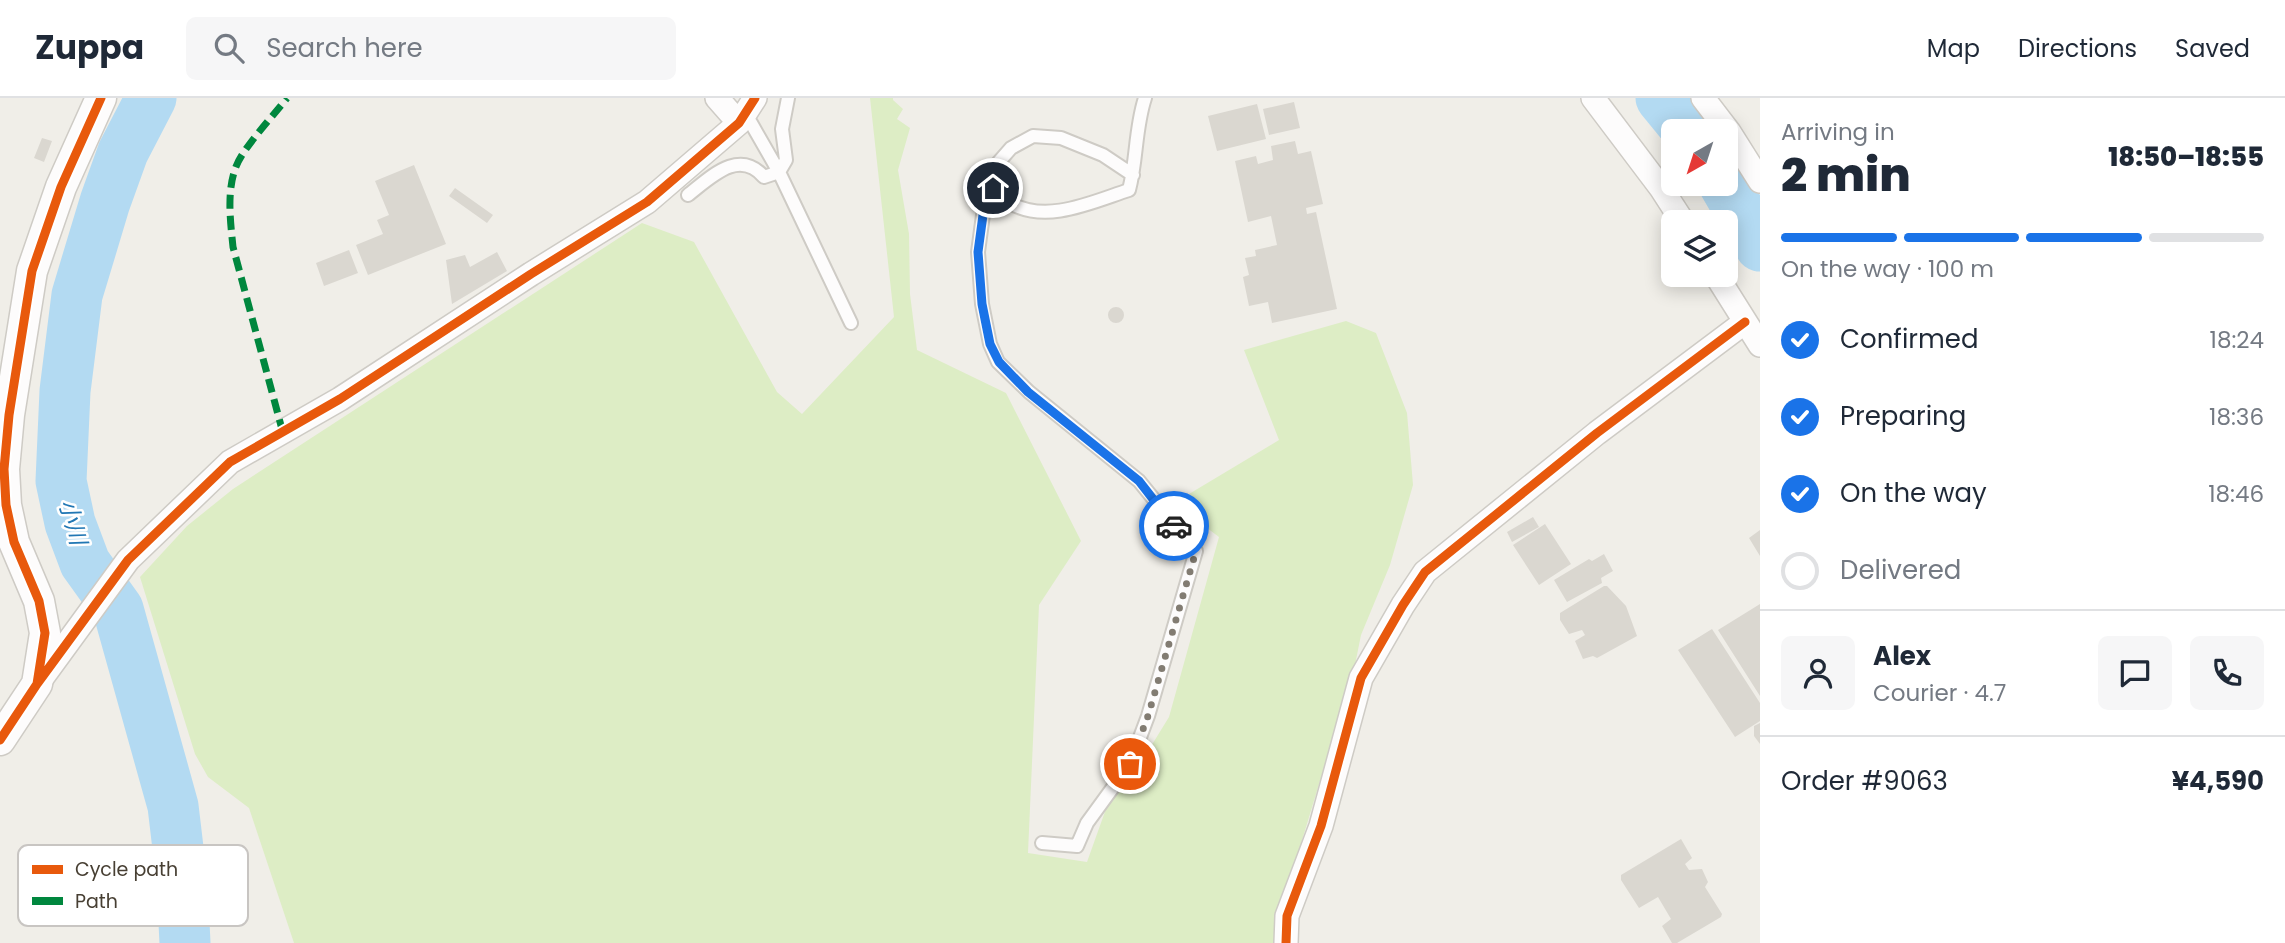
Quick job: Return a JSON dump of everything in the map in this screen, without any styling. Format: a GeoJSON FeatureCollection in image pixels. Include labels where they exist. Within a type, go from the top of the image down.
{"type":"FeatureCollection","features":[{"type":"Feature","properties":{"kind":"street"},"geometry":{"type":"LineString","coordinates":[[37,684],[44,634],[38,601],[14,542],[6,505],[4,413],[32,271],[61,187],[101,98]]}},
{"type":"Feature","properties":{"kind":"street"},"geometry":{"type":"LineString","coordinates":[[0,740],[37,684],[128,560],[230,462],[340,399],[647,202],[746,112],[717,98]]}},
{"type":"Feature","properties":{"kind":"street"},"geometry":{"type":"LineString","coordinates":[[1593,98],[1675,210]]}},
{"type":"Feature","properties":{"kind":"street"},"geometry":{"type":"LineString","coordinates":[[1703,98],[1760,181]]}},
{"type":"Feature","properties":{"kind":"street"},"geometry":{"type":"LineString","coordinates":[[1723,287],[1760,345]]}},
{"type":"Feature","properties":{"kind":"street"},"geometry":{"type":"LineString","coordinates":[[1286,943],[1287,916],[1321,826],[1362,678],[1424,572],[1597,433],[1745,322]]}},
{"type":"Feature","properties":{"kind":"lane"},"geometry":{"type":"LineString","coordinates":[[688,195],[710,178],[741,163],[755,166],[764,177],[779,172],[786,160],[782,129],[788,98]]}},
{"type":"Feature","properties":{"kind":"lane"},"geometry":{"type":"LineString","coordinates":[[993,188],[1010,202],[1032,212],[1052,212],[1129,190],[1139,118],[1145,98]]}},
{"type":"Feature","properties":{"kind":"lane"},"geometry":{"type":"LineString","coordinates":[[746,112],[779,172],[851,323]]}},
{"type":"Feature","properties":{"kind":"lane"},"geometry":{"type":"LineString","coordinates":[[1042,843],[1077,846],[1087,822],[1130,764],[1148,716],[1196,551],[1139,481],[1028,392],[999,362],[990,344],[982,304],[978,252],[983,215],[993,188],[997,164],[1012,148],[1033,136],[1061,138],[1103,155],[1133,175]]}},
{"type":"Feature","properties":{"kind":"green space"},"geometry":{"type":"Polygon","coordinates":[[[870,98],[893,98],[903,109],[897,119],[910,128],[898,170],[909,234],[910,294],[917,350],[1006,393],[1081,541],[1039,605],[1028,853],[1087,862],[1107,806],[1145,756],[1169,717],[1219,537],[1174,503],[1279,440],[1244,350],[1346,321],[1376,333],[1407,413],[1413,485],[1390,565],[1361,635],[1355,665],[1277,923],[1279,943],[294,943],[249,808],[208,777],[195,754],[140,577],[187,526],[233,489],[642,223],[694,242],[777,392],[802,414],[894,317],[870,98]]]}},
{"type":"Feature","properties":{"kind":"building"},"geometry":{"type":"Polygon","coordinates":[[[1294,102],[1300,128],[1269,135],[1263,109],[1294,102]]]}},
{"type":"Feature","properties":{"kind":"building"},"geometry":{"type":"Polygon","coordinates":[[[1257,104],[1266,139],[1217,151],[1208,116],[1257,104]]]}},
{"type":"Feature","properties":{"kind":"building"},"geometry":{"type":"Polygon","coordinates":[[[42,138],[52,141],[44,162],[34,158],[42,138]]]}},
{"type":"Feature","properties":{"kind":"building"},"geometry":{"type":"Polygon","coordinates":[[[1295,141],[1298,154],[1311,151],[1323,204],[1306,208],[1307,214],[1316,212],[1337,309],[1272,323],[1268,302],[1249,306],[1243,277],[1249,275],[1245,258],[1256,256],[1255,250],[1277,245],[1271,216],[1248,222],[1235,161],[1256,156],[1258,164],[1273,160],[1271,146],[1295,141]]]}},
{"type":"Feature","properties":{"kind":"building"},"geometry":{"type":"Polygon","coordinates":[[[414,165],[446,244],[368,275],[356,245],[383,234],[377,220],[389,215],[375,181],[414,165]]]}},
{"type":"Feature","properties":{"kind":"building"},"geometry":{"type":"Polygon","coordinates":[[[455,188],[493,215],[487,223],[449,196],[455,188]]]}},
{"type":"Feature","properties":{"kind":"building"},"geometry":{"type":"Polygon","coordinates":[[[349,250],[358,273],[324,286],[316,263],[349,250]]]}},
{"type":"Feature","properties":{"kind":"building"},"geometry":{"type":"Polygon","coordinates":[[[497,252],[507,271],[452,304],[446,260],[465,255],[470,267],[497,252]]]}},
{"type":"Feature","properties":{"kind":"building"},"geometry":{"type":"Polygon","coordinates":[[[1113,307],[1119,307],[1124,315],[1122,321],[1113,323],[1108,318],[1108,312],[1113,307]]]}},
{"type":"Feature","properties":{"kind":"building"},"geometry":{"type":"Polygon","coordinates":[[[1533,517],[1539,527],[1512,542],[1507,532],[1533,517]]]}},
{"type":"Feature","properties":{"kind":"building"},"geometry":{"type":"Polygon","coordinates":[[[1545,524],[1571,564],[1539,585],[1513,545],[1545,524]]]}},
{"type":"Feature","properties":{"kind":"building"},"geometry":{"type":"Polygon","coordinates":[[[1760,530],[1760,556],[1749,538],[1760,530]]]}},
{"type":"Feature","properties":{"kind":"building"},"geometry":{"type":"Polygon","coordinates":[[[1604,554],[1613,571],[1601,578],[1602,583],[1567,602],[1554,580],[1589,559],[1592,561],[1604,554]]]}},
{"type":"Feature","properties":{"kind":"building"},"geometry":{"type":"Polygon","coordinates":[[[1604,586],[1626,606],[1637,636],[1597,658],[1593,656],[1583,659],[1575,641],[1585,635],[1582,630],[1569,634],[1560,620],[1560,613],[1604,586]]]}},
{"type":"Feature","properties":{"kind":"building"},"geometry":{"type":"Polygon","coordinates":[[[1760,604],[1760,696],[1718,630],[1760,604]]]}},
{"type":"Feature","properties":{"kind":"building"},"geometry":{"type":"Polygon","coordinates":[[[1712,629],[1760,703],[1760,721],[1735,737],[1678,650],[1712,629]]]}},
{"type":"Feature","properties":{"kind":"building"},"geometry":{"type":"Polygon","coordinates":[[[1760,723],[1760,744],[1754,736],[1754,726],[1760,723]]]}},
{"type":"Feature","properties":{"kind":"building"},"geometry":{"type":"Polygon","coordinates":[[[1681,839],[1692,858],[1685,864],[1689,870],[1702,869],[1708,882],[1705,887],[1722,914],[1677,943],[1672,943],[1662,926],[1671,919],[1658,897],[1639,908],[1621,880],[1621,875],[1681,839]]]}},
{"type":"Feature","properties":{"kind":"waterway","name":"小川"},"geometry":{"type":"LineString","coordinates":[[151,98],[123,152],[77,295],[65,391],[61,481],[70,523],[85,563],[118,609],[173,806],[178,845]]}},
{"type":"Feature","properties":{"kind":"waterway","name":"小川"},"geometry":{"type":"LineString","coordinates":[[1661,98],[1678,119]]}},
{"type":"Feature","properties":{"kind":"waterway","name":"小川"},"geometry":{"type":"LineString","coordinates":[[1731,196],[1760,246]]}},
{"type":"Feature","properties":{"kind":"waterway","name":"小川"},"geometry":{"type":"LineString","coordinates":[[184,926],[185,943]]}},
{"type":"Feature","properties":{"kind":"marked path"},"geometry":{"type":"LineString","coordinates":[[283,433],[233,247],[230,199],[233,176],[242,155],[287,98]]}},
{"type":"Feature","properties":{"kind":"cycle path"},"geometry":{"type":"LineString","coordinates":[[0,740],[37,684],[45,633],[39,601],[14,542],[6,505],[4,469],[9,415],[32,271],[61,187],[101,98]]}},
{"type":"Feature","properties":{"kind":"cycle path"},"geometry":{"type":"LineString","coordinates":[[37,684],[128,560],[230,462],[340,399],[647,202],[739,123],[755,98]]}},
{"type":"Feature","properties":{"kind":"cycle path"},"geometry":{"type":"LineString","coordinates":[[1286,943],[1287,916],[1321,826],[1361,678],[1425,572],[1597,433],[1745,322]]}},
{"type":"Feature","properties":{"kind":"way so far"},"geometry":{"type":"LineString","coordinates":[[1130,764],[1148,716],[1196,551],[1174,526]]}},
{"type":"Feature","properties":{"kind":"route"},"geometry":{"type":"LineString","coordinates":[[993,188],[983,215],[978,252],[982,304],[990,344],[999,362],[1028,392],[1139,481],[1174,526]]}}]}
